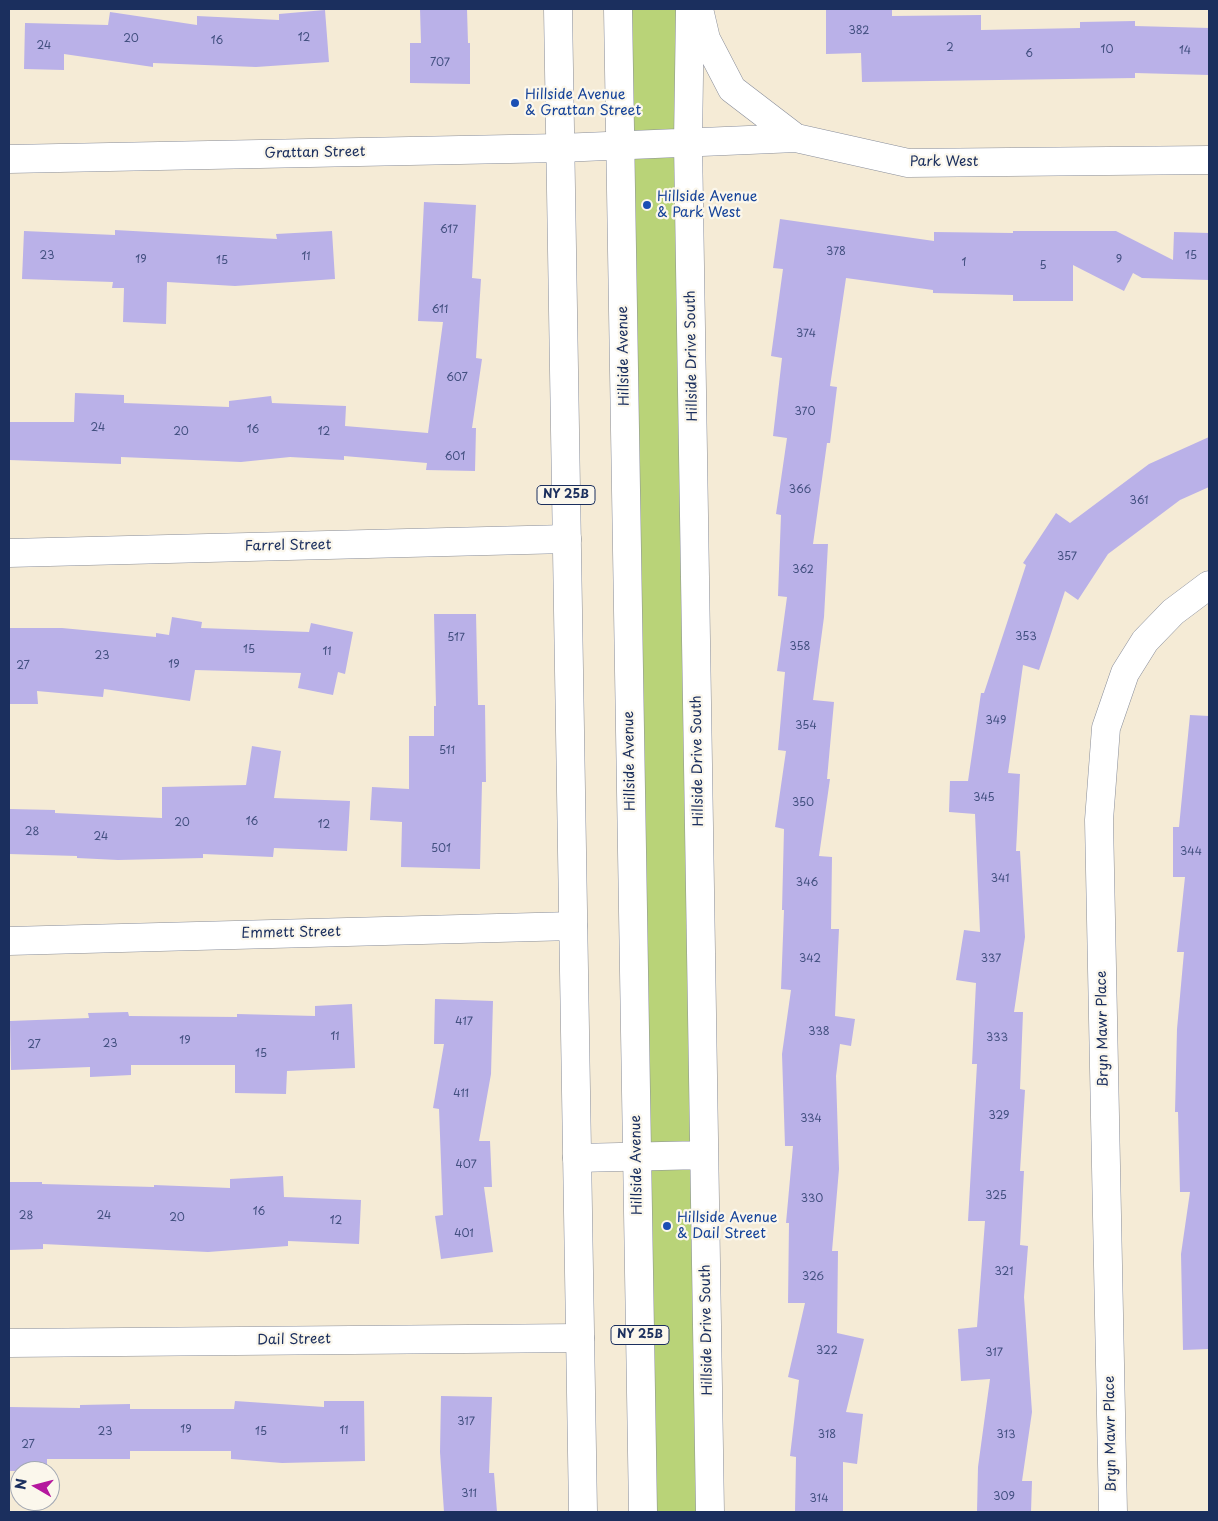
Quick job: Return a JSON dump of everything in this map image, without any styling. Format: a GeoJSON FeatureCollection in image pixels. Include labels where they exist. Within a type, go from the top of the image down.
{"type":"FeatureCollection","features":[{"type":"Feature","properties":{"kind":"street","name":"NY 25B"},"geometry":{"type":"LineString","coordinates":[[558,9],[583,1512]]}},
{"type":"Feature","properties":{"kind":"street","name":"Hillside Avenue"},"geometry":{"type":"LineString","coordinates":[[618,9],[643,1512]]}},
{"type":"Feature","properties":{"kind":"street","name":"Hillside Drive South"},"geometry":{"type":"LineString","coordinates":[[690,9],[688,142],[710,1512]]}},
{"type":"Feature","properties":{"kind":"street"},"geometry":{"type":"LineString","coordinates":[[700,9],[706,39],[732,89],[796,138]]}},
{"type":"Feature","properties":{"kind":"street","name":"Park West"},"geometry":{"type":"LineString","coordinates":[[620,145],[796,138],[908,163],[1209,160]]}},
{"type":"Feature","properties":{"kind":"street","name":"Grattan Street"},"geometry":{"type":"LineString","coordinates":[[9,159],[560,148],[620,145]]}},
{"type":"Feature","properties":{"kind":"street","name":"Farrel Street"},"geometry":{"type":"LineString","coordinates":[[9,553],[567,540]]}},
{"type":"Feature","properties":{"kind":"street","name":"Bryn Mawr Place"},"geometry":{"type":"LineString","coordinates":[[1113,1512],[1098,820],[1106,728],[1125,673],[1145,641],[1174,612],[1209,585]]}},
{"type":"Feature","properties":{"kind":"street","name":"Emmett Street"},"geometry":{"type":"LineString","coordinates":[[9,941],[573,926]]}},
{"type":"Feature","properties":{"kind":"street"},"geometry":{"type":"LineString","coordinates":[[577,1158],[704,1155]]}},
{"type":"Feature","properties":{"kind":"street","name":"Dail Street"},"geometry":{"type":"LineString","coordinates":[[9,1343],[580,1338]]}},
{"type":"Feature","properties":{"kind":"green space"},"geometry":{"type":"Polygon","coordinates":[[[618,9],[690,9],[710,1512],[643,1512],[618,9]]]}},
{"type":"Feature","properties":{"kind":"building"},"geometry":{"type":"Polygon","coordinates":[[[420,9],[467,9],[468,43],[470,43],[470,84],[410,83],[410,43],[421,43],[420,9]]]}},
{"type":"Feature","properties":{"kind":"building"},"geometry":{"type":"Polygon","coordinates":[[[826,9],[892,9],[892,16],[981,15],[981,30],[1080,28],[1080,22],[1135,21],[1135,26],[1209,28],[1209,75],[1135,73],[1135,78],[862,82],[861,53],[826,54],[826,9]]]}},
{"type":"Feature","properties":{"kind":"building"},"geometry":{"type":"Polygon","coordinates":[[[325,10],[329,62],[256,67],[153,63],[153,67],[64,54],[64,70],[24,69],[25,23],[108,25],[110,12],[197,25],[197,16],[279,20],[279,14],[325,10]]]}},
{"type":"Feature","properties":{"kind":"building"},"geometry":{"type":"Polygon","coordinates":[[[424,202],[476,205],[472,278],[481,279],[476,358],[482,359],[472,428],[476,428],[475,471],[426,470],[427,463],[344,456],[344,460],[290,457],[241,462],[121,457],[121,464],[9,460],[9,422],[74,422],[75,393],[124,395],[124,403],[229,407],[229,401],[271,396],[272,403],[346,406],[345,426],[428,433],[443,322],[418,321],[424,202]]]}},
{"type":"Feature","properties":{"kind":"building"},"geometry":{"type":"Polygon","coordinates":[[[780,219],[934,241],[934,232],[1116,231],[1173,260],[1174,232],[1209,233],[1209,280],[1142,278],[1133,273],[1124,291],[1073,265],[1073,301],[1013,301],[1013,295],[933,293],[933,290],[846,278],[830,386],[837,387],[830,443],[827,443],[813,544],[828,544],[824,617],[813,700],[834,702],[827,779],[830,779],[819,856],[832,857],[831,929],[839,929],[835,1016],[855,1019],[851,1046],[840,1044],[836,1076],[839,1169],[832,1251],[838,1251],[837,1333],[864,1339],[846,1412],[863,1414],[857,1464],[843,1462],[843,1512],[795,1512],[796,1457],[790,1456],[799,1380],[788,1377],[805,1303],[788,1303],[789,1223],[786,1223],[793,1146],[785,1146],[782,1054],[791,990],[781,989],[784,910],[782,910],[784,829],[775,827],[786,751],[778,750],[785,672],[777,671],[787,597],[778,596],[781,515],[776,514],[787,438],[773,436],[782,358],[771,356],[783,269],[773,268],[780,219]]]}},
{"type":"Feature","properties":{"kind":"building"},"geometry":{"type":"Polygon","coordinates":[[[115,230],[277,239],[276,234],[332,231],[335,279],[235,286],[167,282],[166,324],[123,322],[124,288],[112,288],[113,282],[22,279],[24,231],[115,235],[115,230]]]}},
{"type":"Feature","properties":{"kind":"building"},"geometry":{"type":"Polygon","coordinates":[[[1209,437],[1209,487],[1180,500],[1108,554],[1078,600],[1065,591],[1039,670],[1023,665],[1008,773],[1020,774],[1016,851],[1020,851],[1025,937],[1014,1012],[1023,1012],[1020,1089],[1025,1090],[1020,1171],[1024,1171],[1020,1245],[1028,1246],[1024,1297],[1032,1412],[1022,1481],[1032,1481],[1031,1512],[977,1512],[978,1467],[990,1379],[961,1381],[958,1329],[977,1327],[985,1221],[968,1221],[977,1064],[972,1064],[976,983],[956,980],[964,930],[980,932],[975,814],[949,812],[950,781],[968,781],[981,693],[984,693],[1026,565],[1023,563],[1056,513],[1070,523],[1149,464],[1209,437]]]}},
{"type":"Feature","properties":{"kind":"building"},"geometry":{"type":"Polygon","coordinates":[[[434,614],[476,614],[478,705],[485,705],[486,782],[482,782],[480,869],[401,867],[402,822],[370,820],[372,787],[409,789],[409,736],[434,736],[434,706],[436,706],[434,614]]]}},
{"type":"Feature","properties":{"kind":"building"},"geometry":{"type":"Polygon","coordinates":[[[172,617],[202,622],[201,628],[309,632],[311,623],[353,632],[345,674],[338,672],[333,695],[298,688],[301,673],[195,670],[190,701],[104,689],[103,697],[37,691],[38,704],[9,704],[9,628],[62,628],[156,637],[156,633],[169,635],[172,617]]]}},
{"type":"Feature","properties":{"kind":"building"},"geometry":{"type":"Polygon","coordinates":[[[1190,715],[1209,716],[1209,1349],[1183,1350],[1181,1254],[1190,1192],[1180,1192],[1178,1112],[1175,1112],[1177,1029],[1184,952],[1177,952],[1185,877],[1173,877],[1173,827],[1179,827],[1190,715]]]}},
{"type":"Feature","properties":{"kind":"building"},"geometry":{"type":"Polygon","coordinates":[[[252,746],[281,751],[274,798],[350,801],[347,851],[274,848],[273,857],[203,854],[203,858],[118,860],[77,858],[77,856],[9,854],[9,809],[55,810],[55,813],[162,818],[162,787],[246,785],[252,746]]]}},
{"type":"Feature","properties":{"kind":"building"},"geometry":{"type":"Polygon","coordinates":[[[435,999],[493,1001],[491,1074],[479,1141],[490,1141],[492,1187],[484,1187],[493,1252],[441,1259],[435,1216],[443,1215],[439,1109],[433,1108],[444,1044],[434,1044],[435,999]]]}},
{"type":"Feature","properties":{"kind":"building"},"geometry":{"type":"Polygon","coordinates":[[[352,1004],[355,1068],[287,1071],[286,1094],[235,1093],[235,1065],[131,1065],[131,1075],[90,1077],[90,1067],[11,1070],[10,1021],[89,1018],[88,1013],[128,1012],[129,1016],[237,1017],[237,1014],[315,1016],[315,1006],[352,1004]]]}},
{"type":"Feature","properties":{"kind":"building"},"geometry":{"type":"Polygon","coordinates":[[[283,1176],[284,1197],[361,1200],[359,1244],[288,1241],[288,1246],[208,1252],[43,1244],[43,1249],[9,1250],[9,1182],[230,1188],[230,1179],[283,1176]]]}},
{"type":"Feature","properties":{"kind":"building"},"geometry":{"type":"Polygon","coordinates":[[[441,1396],[492,1397],[489,1473],[494,1473],[497,1512],[444,1512],[440,1452],[441,1396]]]}},
{"type":"Feature","properties":{"kind":"building"},"geometry":{"type":"Polygon","coordinates":[[[235,1401],[324,1407],[324,1401],[364,1401],[365,1461],[282,1463],[231,1459],[231,1451],[130,1451],[130,1459],[10,1461],[9,1471],[9,1407],[80,1408],[80,1405],[130,1404],[130,1409],[234,1409],[235,1401]]]}},
{"type":"Feature","properties":{"kind":"place","name":"Hillside Avenue & Grattan Street"},"geometry":{"type":"Point","coordinates":[515,103]}},
{"type":"Feature","properties":{"kind":"place","name":"Hillside Avenue & Park West"},"geometry":{"type":"Point","coordinates":[647,205]}},
{"type":"Feature","properties":{"kind":"place","name":"Hillside Avenue & Dail Street"},"geometry":{"type":"Point","coordinates":[667,1226]}}]}
